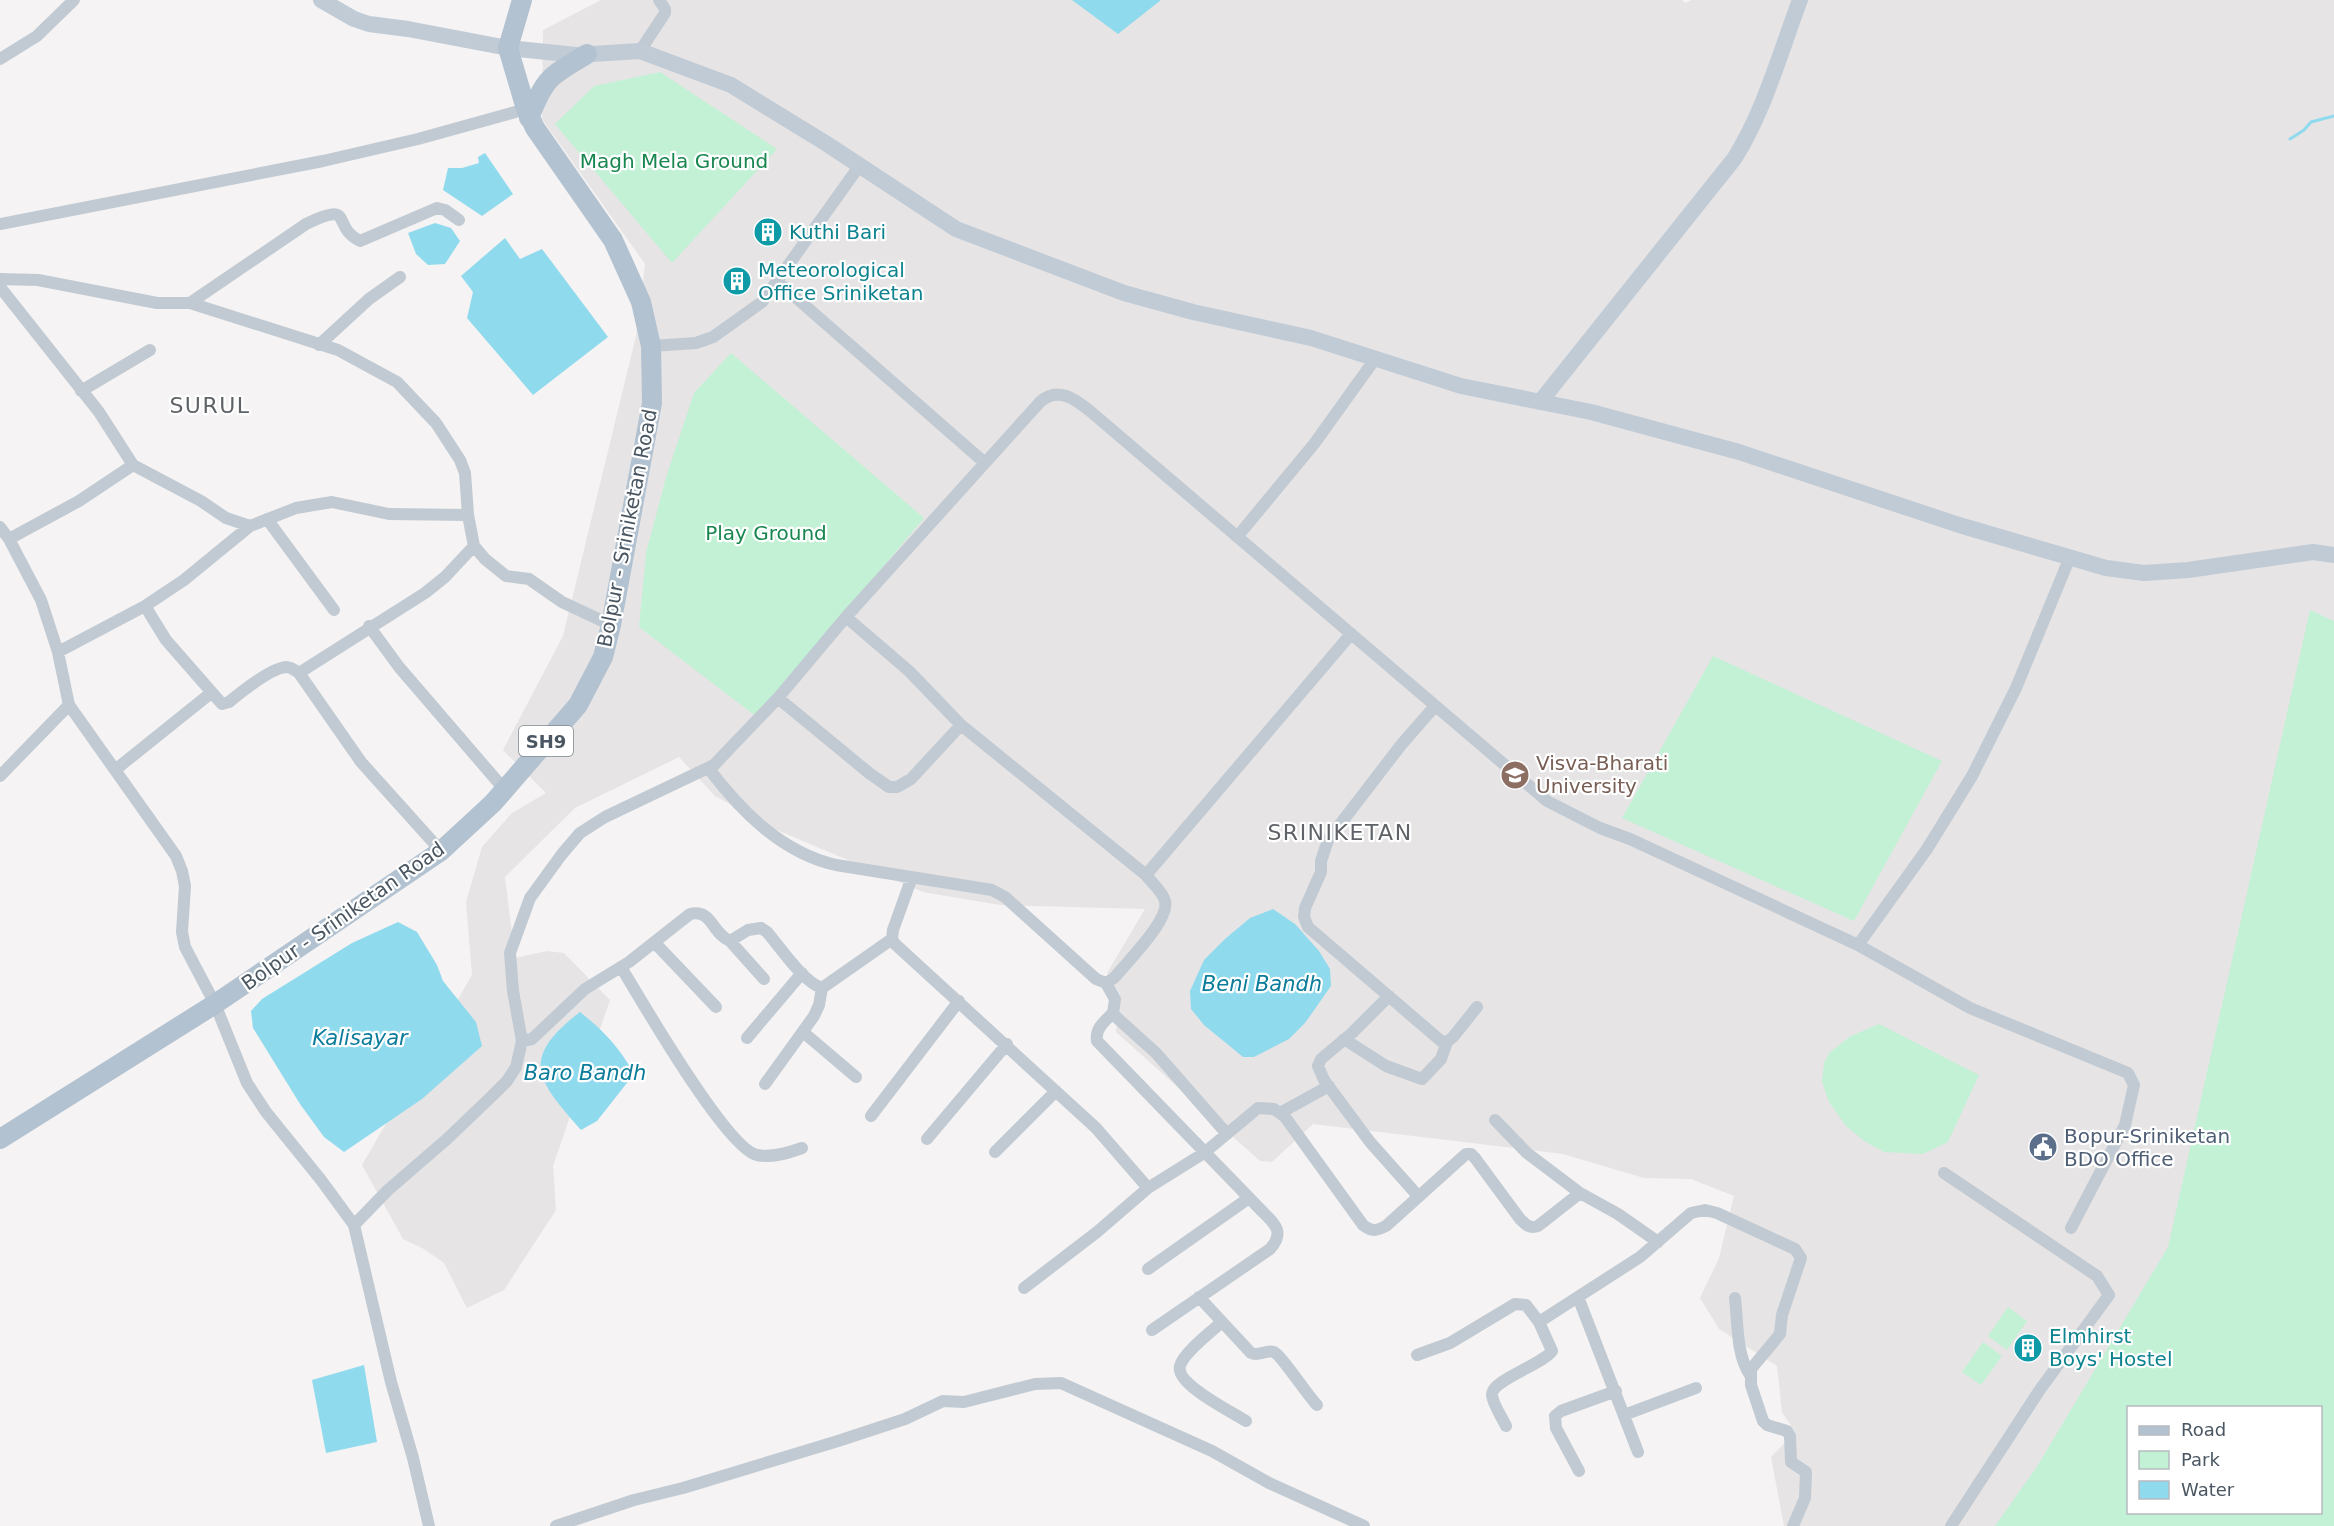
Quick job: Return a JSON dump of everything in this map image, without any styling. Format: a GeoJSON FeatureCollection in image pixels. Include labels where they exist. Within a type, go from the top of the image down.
{"type":"FeatureCollection","features":[{"type":"Feature","properties":{"kind":"main road"},"geometry":{"type":"LineString","coordinates":[[321,0],[354,19],[369,24],[508,48],[561,54],[640,51],[731,85],[860,165],[956,229],[1124,293],[1193,312],[1311,338],[1461,386],[1591,412],[1739,452],[1959,525],[2106,568],[2144,573],[2188,570],[2313,552],[2334,555]]}},
{"type":"Feature","properties":{"kind":"main road"},"geometry":{"type":"LineString","coordinates":[[508,48],[522,0]]}},
{"type":"Feature","properties":{"kind":"main road"},"geometry":{"type":"LineString","coordinates":[[1540,402],[1734,159],[1757,114],[1800,0]]}},
{"type":"Feature","properties":{"kind":"main road","name":"Bolpur - Sriniketan Road"},"geometry":{"type":"LineString","coordinates":[[0,1139],[215,1004],[441,851],[493,802],[578,705],[603,657],[652,403],[651,346],[641,302],[612,240],[528,113],[508,48]]}},
{"type":"Feature","properties":{"kind":"main road"},"geometry":{"type":"LineString","coordinates":[[528,113],[550,77],[587,54]]}},
{"type":"Feature","properties":{"kind":"street"},"geometry":{"type":"LineString","coordinates":[[0,59],[37,36],[74,0]]}},
{"type":"Feature","properties":{"kind":"street"},"geometry":{"type":"LineString","coordinates":[[640,51],[665,13],[665,9],[658,0]]}},
{"type":"Feature","properties":{"kind":"street"},"geometry":{"type":"LineString","coordinates":[[0,224],[322,161],[528,113]]}},
{"type":"Feature","properties":{"kind":"street"},"geometry":{"type":"LineString","coordinates":[[651,346],[696,343],[713,337],[762,302],[860,165]]}},
{"type":"Feature","properties":{"kind":"street"},"geometry":{"type":"LineString","coordinates":[[190,303],[306,224],[327,214],[334,213],[339,216],[348,231],[360,241],[437,208],[445,210],[459,220]]}},
{"type":"Feature","properties":{"kind":"street"},"geometry":{"type":"LineString","coordinates":[[319,345],[369,299],[400,277]]}},
{"type":"Feature","properties":{"kind":"street"},"geometry":{"type":"LineString","coordinates":[[0,279],[38,280],[157,303],[190,303],[338,350],[397,382],[436,423],[454,448],[465,473],[468,515],[474,546],[485,559],[506,576],[529,579],[562,602],[611,624]]}},
{"type":"Feature","properties":{"kind":"street"},"geometry":{"type":"LineString","coordinates":[[777,281],[985,463]]}},
{"type":"Feature","properties":{"kind":"street"},"geometry":{"type":"LineString","coordinates":[[0,286],[99,412],[133,465],[201,501],[226,518],[250,526]]}},
{"type":"Feature","properties":{"kind":"street"},"geometry":{"type":"LineString","coordinates":[[81,391],[150,350]]}},
{"type":"Feature","properties":{"kind":"street"},"geometry":{"type":"LineString","coordinates":[[1238,537],[1314,444],[1375,359]]}},
{"type":"Feature","properties":{"kind":"street"},"geometry":{"type":"LineString","coordinates":[[354,1225],[388,1190],[447,1139],[507,1081],[516,1067],[522,1041],[513,991],[510,953],[530,898],[580,833],[605,817],[709,769],[778,698],[846,617],[1040,402],[1046,396],[1063,394],[1090,411],[1547,801],[1600,828],[1630,839],[1858,945],[1970,1008],[2128,1073],[2134,1085],[2125,1125],[2071,1228]]}},
{"type":"Feature","properties":{"kind":"street"},"geometry":{"type":"LineString","coordinates":[[9,539],[79,501],[133,465]]}},
{"type":"Feature","properties":{"kind":"street"},"geometry":{"type":"LineString","coordinates":[[58,652],[145,606],[184,580],[250,526],[296,508],[332,502],[389,514],[468,515]]}},
{"type":"Feature","properties":{"kind":"street"},"geometry":{"type":"LineString","coordinates":[[267,519],[334,610]]}},
{"type":"Feature","properties":{"kind":"street"},"geometry":{"type":"LineString","coordinates":[[0,527],[9,539],[41,600],[58,652],[69,705],[176,856],[185,886],[182,932],[185,947],[215,1004],[247,1083],[258,1102],[321,1179],[354,1225],[391,1382],[413,1458],[429,1526]]}},
{"type":"Feature","properties":{"kind":"street"},"geometry":{"type":"LineString","coordinates":[[299,673],[369,626],[426,593],[445,577],[474,546]]}},
{"type":"Feature","properties":{"kind":"street"},"geometry":{"type":"LineString","coordinates":[[1858,945],[1932,842],[1971,776],[2016,688],[2070,557]]}},
{"type":"Feature","properties":{"kind":"street"},"geometry":{"type":"LineString","coordinates":[[145,606],[166,640],[222,704],[226,704],[283,667],[289,667],[299,673],[361,762],[441,851]]}},
{"type":"Feature","properties":{"kind":"street"},"geometry":{"type":"LineString","coordinates":[[846,617],[909,671],[961,725],[1146,874],[1165,898],[1166,910],[1160,922],[1114,978],[1106,983]]}},
{"type":"Feature","properties":{"kind":"street"},"geometry":{"type":"LineString","coordinates":[[369,626],[399,667],[504,789]]}},
{"type":"Feature","properties":{"kind":"street"},"geometry":{"type":"LineString","coordinates":[[1146,874],[1351,634]]}},
{"type":"Feature","properties":{"kind":"street"},"geometry":{"type":"LineString","coordinates":[[115,770],[212,693]]}},
{"type":"Feature","properties":{"kind":"street"},"geometry":{"type":"LineString","coordinates":[[778,698],[889,787],[897,787],[911,779],[961,725]]}},
{"type":"Feature","properties":{"kind":"street"},"geometry":{"type":"LineString","coordinates":[[0,776],[69,705]]}},
{"type":"Feature","properties":{"kind":"street"},"geometry":{"type":"LineString","coordinates":[[1435,706],[1401,745],[1328,840],[1321,861],[1321,872],[1305,908],[1304,917],[1308,927],[1433,1036],[1447,1042]]}},
{"type":"Feature","properties":{"kind":"street"},"geometry":{"type":"LineString","coordinates":[[709,769],[740,808],[795,851],[828,863],[992,890],[999,893],[1096,979],[1106,983],[1115,999],[1113,1013],[1099,1028],[1096,1035],[1097,1041],[1276,1226],[1279,1233],[1278,1239],[1270,1249],[1152,1330]]}},
{"type":"Feature","properties":{"kind":"street"},"geometry":{"type":"LineString","coordinates":[[765,1084],[814,1017],[822,988],[892,939],[912,877]]}},
{"type":"Feature","properties":{"kind":"street"},"geometry":{"type":"LineString","coordinates":[[522,1041],[532,1039],[585,989],[621,967],[690,914],[699,912],[706,916],[724,939],[730,941],[764,979]]}},
{"type":"Feature","properties":{"kind":"street"},"geometry":{"type":"LineString","coordinates":[[730,941],[748,930],[761,928],[815,986],[822,988]]}},
{"type":"Feature","properties":{"kind":"street"},"geometry":{"type":"LineString","coordinates":[[892,939],[1096,1128],[1148,1188]]}},
{"type":"Feature","properties":{"kind":"street"},"geometry":{"type":"LineString","coordinates":[[654,942],[716,1007]]}},
{"type":"Feature","properties":{"kind":"street"},"geometry":{"type":"LineString","coordinates":[[621,967],[658,1029],[724,1128],[743,1148],[757,1155],[781,1155],[802,1148]]}},
{"type":"Feature","properties":{"kind":"street"},"geometry":{"type":"LineString","coordinates":[[747,1038],[802,973]]}},
{"type":"Feature","properties":{"kind":"street"},"geometry":{"type":"LineString","coordinates":[[1389,996],[1322,1059],[1318,1066],[1329,1086],[1370,1142],[1418,1196]]}},
{"type":"Feature","properties":{"kind":"street"},"geometry":{"type":"LineString","coordinates":[[871,1116],[959,1001]]}},
{"type":"Feature","properties":{"kind":"street"},"geometry":{"type":"LineString","coordinates":[[1344,1039],[1386,1066],[1422,1079],[1441,1059],[1447,1042],[1477,1007]]}},
{"type":"Feature","properties":{"kind":"street"},"geometry":{"type":"LineString","coordinates":[[1113,1013],[1156,1053],[1227,1134]]}},
{"type":"Feature","properties":{"kind":"street"},"geometry":{"type":"LineString","coordinates":[[803,1032],[856,1077]]}},
{"type":"Feature","properties":{"kind":"street"},"geometry":{"type":"LineString","coordinates":[[927,1139],[1007,1044]]}},
{"type":"Feature","properties":{"kind":"street"},"geometry":{"type":"LineString","coordinates":[[1280,1113],[1329,1086]]}},
{"type":"Feature","properties":{"kind":"street"},"geometry":{"type":"LineString","coordinates":[[995,1152],[1056,1090]]}},
{"type":"Feature","properties":{"kind":"street"},"geometry":{"type":"LineString","coordinates":[[1024,1287],[1097,1232],[1148,1188],[1204,1153],[1258,1108],[1268,1107],[1280,1113],[1369,1230],[1376,1231],[1386,1226],[1466,1154],[1472,1154],[1520,1219],[1525,1225],[1533,1228],[1580,1193]]}},
{"type":"Feature","properties":{"kind":"street"},"geometry":{"type":"LineString","coordinates":[[1496,1120],[1527,1153],[1580,1193],[1618,1214],[1658,1242]]}},
{"type":"Feature","properties":{"kind":"street"},"geometry":{"type":"LineString","coordinates":[[1944,1173],[2097,1276],[2109,1295],[2039,1391],[1951,1526]]}},
{"type":"Feature","properties":{"kind":"street"},"geometry":{"type":"LineString","coordinates":[[1148,1269],[1249,1198]]}},
{"type":"Feature","properties":{"kind":"street"},"geometry":{"type":"LineString","coordinates":[[1539,1322],[1641,1257],[1684,1217],[1705,1209],[1768,1235],[1799,1253],[1798,1268],[1782,1315],[1780,1334],[1755,1364],[1750,1375]]}},
{"type":"Feature","properties":{"kind":"street"},"geometry":{"type":"LineString","coordinates":[[1199,1297],[1254,1354],[1269,1352],[1278,1355],[1317,1405]]}},
{"type":"Feature","properties":{"kind":"street"},"geometry":{"type":"LineString","coordinates":[[1578,1297],[1638,1452]]}},
{"type":"Feature","properties":{"kind":"street"},"geometry":{"type":"LineString","coordinates":[[1735,1298],[1744,1366],[1750,1375],[1751,1385],[1763,1420],[1767,1425],[1787,1431],[1790,1436],[1791,1462],[1806,1472],[1805,1498],[1793,1526]]}},
{"type":"Feature","properties":{"kind":"street"},"geometry":{"type":"LineString","coordinates":[[1417,1355],[1450,1343],[1515,1305],[1526,1305],[1539,1322],[1551,1347],[1550,1354],[1500,1383],[1492,1391],[1492,1396],[1506,1426]]}},
{"type":"Feature","properties":{"kind":"street"},"geometry":{"type":"LineString","coordinates":[[1222,1322],[1184,1358],[1180,1371],[1183,1379],[1199,1392],[1246,1421]]}},
{"type":"Feature","properties":{"kind":"street"},"geometry":{"type":"LineString","coordinates":[[556,1526],[634,1500],[683,1488],[838,1441],[905,1419],[943,1401],[964,1402],[1035,1384],[1061,1383],[1201,1446],[1269,1483],[1364,1526]]}},
{"type":"Feature","properties":{"kind":"street"},"geometry":{"type":"LineString","coordinates":[[1624,1415],[1696,1388]]}},
{"type":"Feature","properties":{"kind":"street"},"geometry":{"type":"LineString","coordinates":[[1579,1471],[1556,1428],[1554,1419],[1561,1412],[1616,1391]]}},
{"type":"Feature","properties":{"kind":"shaded area","name":"Visva-Bharati University"},"geometry":{"type":"Polygon","coordinates":[[[601,0],[1682,0],[1685,3],[1692,0],[2334,0],[2334,1526],[1784,1526],[1771,1457],[1795,1432],[1782,1412],[1777,1366],[1719,1329],[1700,1298],[1719,1258],[1734,1196],[1691,1179],[1644,1178],[1563,1154],[1313,1124],[1272,1162],[1260,1161],[1116,1032],[1120,994],[1107,973],[1145,909],[1000,905],[923,892],[777,830],[715,796],[679,757],[575,808],[505,877],[515,958],[547,951],[564,953],[610,1000],[553,1166],[556,1210],[504,1290],[467,1308],[444,1263],[424,1249],[403,1239],[362,1165],[472,975],[466,902],[482,847],[512,813],[546,793],[503,750],[563,636],[636,336],[645,264],[542,119],[543,30],[601,0]]]}},
{"type":"Feature","properties":{"kind":"green space","name":"Magh Mela Ground"},"geometry":{"type":"Polygon","coordinates":[[[660,72],[777,149],[672,263],[555,124],[594,86],[660,72]]]}},
{"type":"Feature","properties":{"kind":"green space","name":"Play Ground"},"geometry":{"type":"Polygon","coordinates":[[[731,353],[924,518],[757,717],[639,627],[646,553],[667,474],[694,393],[731,353]]]}},
{"type":"Feature","properties":{"kind":"green space"},"geometry":{"type":"Polygon","coordinates":[[[2310,610],[2334,621],[2334,1526],[1995,1526],[2038,1465],[2168,1247],[2310,610]]]}},
{"type":"Feature","properties":{"kind":"green space"},"geometry":{"type":"Polygon","coordinates":[[[1713,656],[1942,761],[1854,921],[1622,818],[1713,656]]]}},
{"type":"Feature","properties":{"kind":"green space"},"geometry":{"type":"Polygon","coordinates":[[[1879,1024],[1979,1075],[1948,1142],[1923,1154],[1884,1152],[1864,1141],[1846,1126],[1829,1102],[1822,1082],[1824,1063],[1830,1052],[1851,1036],[1879,1024]]]}},
{"type":"Feature","properties":{"kind":"green space"},"geometry":{"type":"Polygon","coordinates":[[[2008,1307],[2027,1321],[2007,1350],[1988,1336],[2008,1307]]]}},
{"type":"Feature","properties":{"kind":"green space"},"geometry":{"type":"Polygon","coordinates":[[[1983,1342],[2002,1356],[1981,1385],[1962,1372],[1983,1342]]]}},
{"type":"Feature","properties":{"kind":"water"},"geometry":{"type":"Polygon","coordinates":[[[1072,0],[1161,0],[1118,34],[1072,0]]]}},
{"type":"Feature","properties":{"kind":"water"},"geometry":{"type":"Polygon","coordinates":[[[485,153],[513,194],[482,216],[443,190],[448,168],[462,168],[479,163],[478,157],[485,153]]]}},
{"type":"Feature","properties":{"kind":"water"},"geometry":{"type":"Polygon","coordinates":[[[435,223],[451,228],[460,241],[445,264],[428,265],[416,254],[408,233],[435,223]]]}},
{"type":"Feature","properties":{"kind":"water"},"geometry":{"type":"Polygon","coordinates":[[[505,238],[520,259],[542,249],[608,337],[533,395],[467,318],[473,292],[461,276],[505,238]]]}},
{"type":"Feature","properties":{"kind":"water","name":"Beni Bandh"},"geometry":{"type":"Polygon","coordinates":[[[1273,909],[1295,924],[1319,951],[1330,969],[1331,986],[1305,1023],[1289,1039],[1254,1057],[1243,1057],[1204,1025],[1191,1009],[1190,991],[1204,960],[1225,939],[1250,918],[1273,909]]]}},
{"type":"Feature","properties":{"kind":"water","name":"Kalisayar"},"geometry":{"type":"Polygon","coordinates":[[[398,922],[417,932],[437,965],[443,981],[476,1022],[482,1046],[422,1099],[344,1152],[324,1137],[300,1104],[253,1028],[251,1011],[262,999],[352,943],[398,922]]]}},
{"type":"Feature","properties":{"kind":"water","name":"Baro Bandh"},"geometry":{"type":"Polygon","coordinates":[[[580,1012],[611,1040],[634,1074],[597,1121],[581,1130],[554,1097],[545,1083],[541,1070],[542,1057],[548,1043],[580,1012]]]}},
{"type":"Feature","properties":{"kind":"water"},"geometry":{"type":"Polygon","coordinates":[[[364,1365],[377,1442],[326,1453],[312,1380],[364,1365]]]}},
{"type":"Feature","properties":{"kind":"waterway"},"geometry":{"type":"LineString","coordinates":[[2290,139],[2304,130],[2311,122],[2334,116]]}},
{"type":"Feature","properties":{"kind":"place","name":"Kuthi Bari"},"geometry":{"type":"Point","coordinates":[768,232]}},
{"type":"Feature","properties":{"kind":"place","name":"Meteorological Office Sriniketan"},"geometry":{"type":"Point","coordinates":[737,281]}},
{"type":"Feature","properties":{"kind":"place","name":"Visva-Bharati University"},"geometry":{"type":"Point","coordinates":[1515,775]}},
{"type":"Feature","properties":{"kind":"place","name":"Bopur-Sriniketan BDO Office"},"geometry":{"type":"Point","coordinates":[2043,1147]}},
{"type":"Feature","properties":{"kind":"place","name":"Elmhirst Boys' Hostel"},"geometry":{"type":"Point","coordinates":[2028,1348]}},
{"type":"Feature","properties":{"kind":"district","name":"SURUL"},"geometry":{"type":"Point","coordinates":[210,405]}},
{"type":"Feature","properties":{"kind":"district","name":"SRINIKETAN"},"geometry":{"type":"Point","coordinates":[1340,832]}}]}
